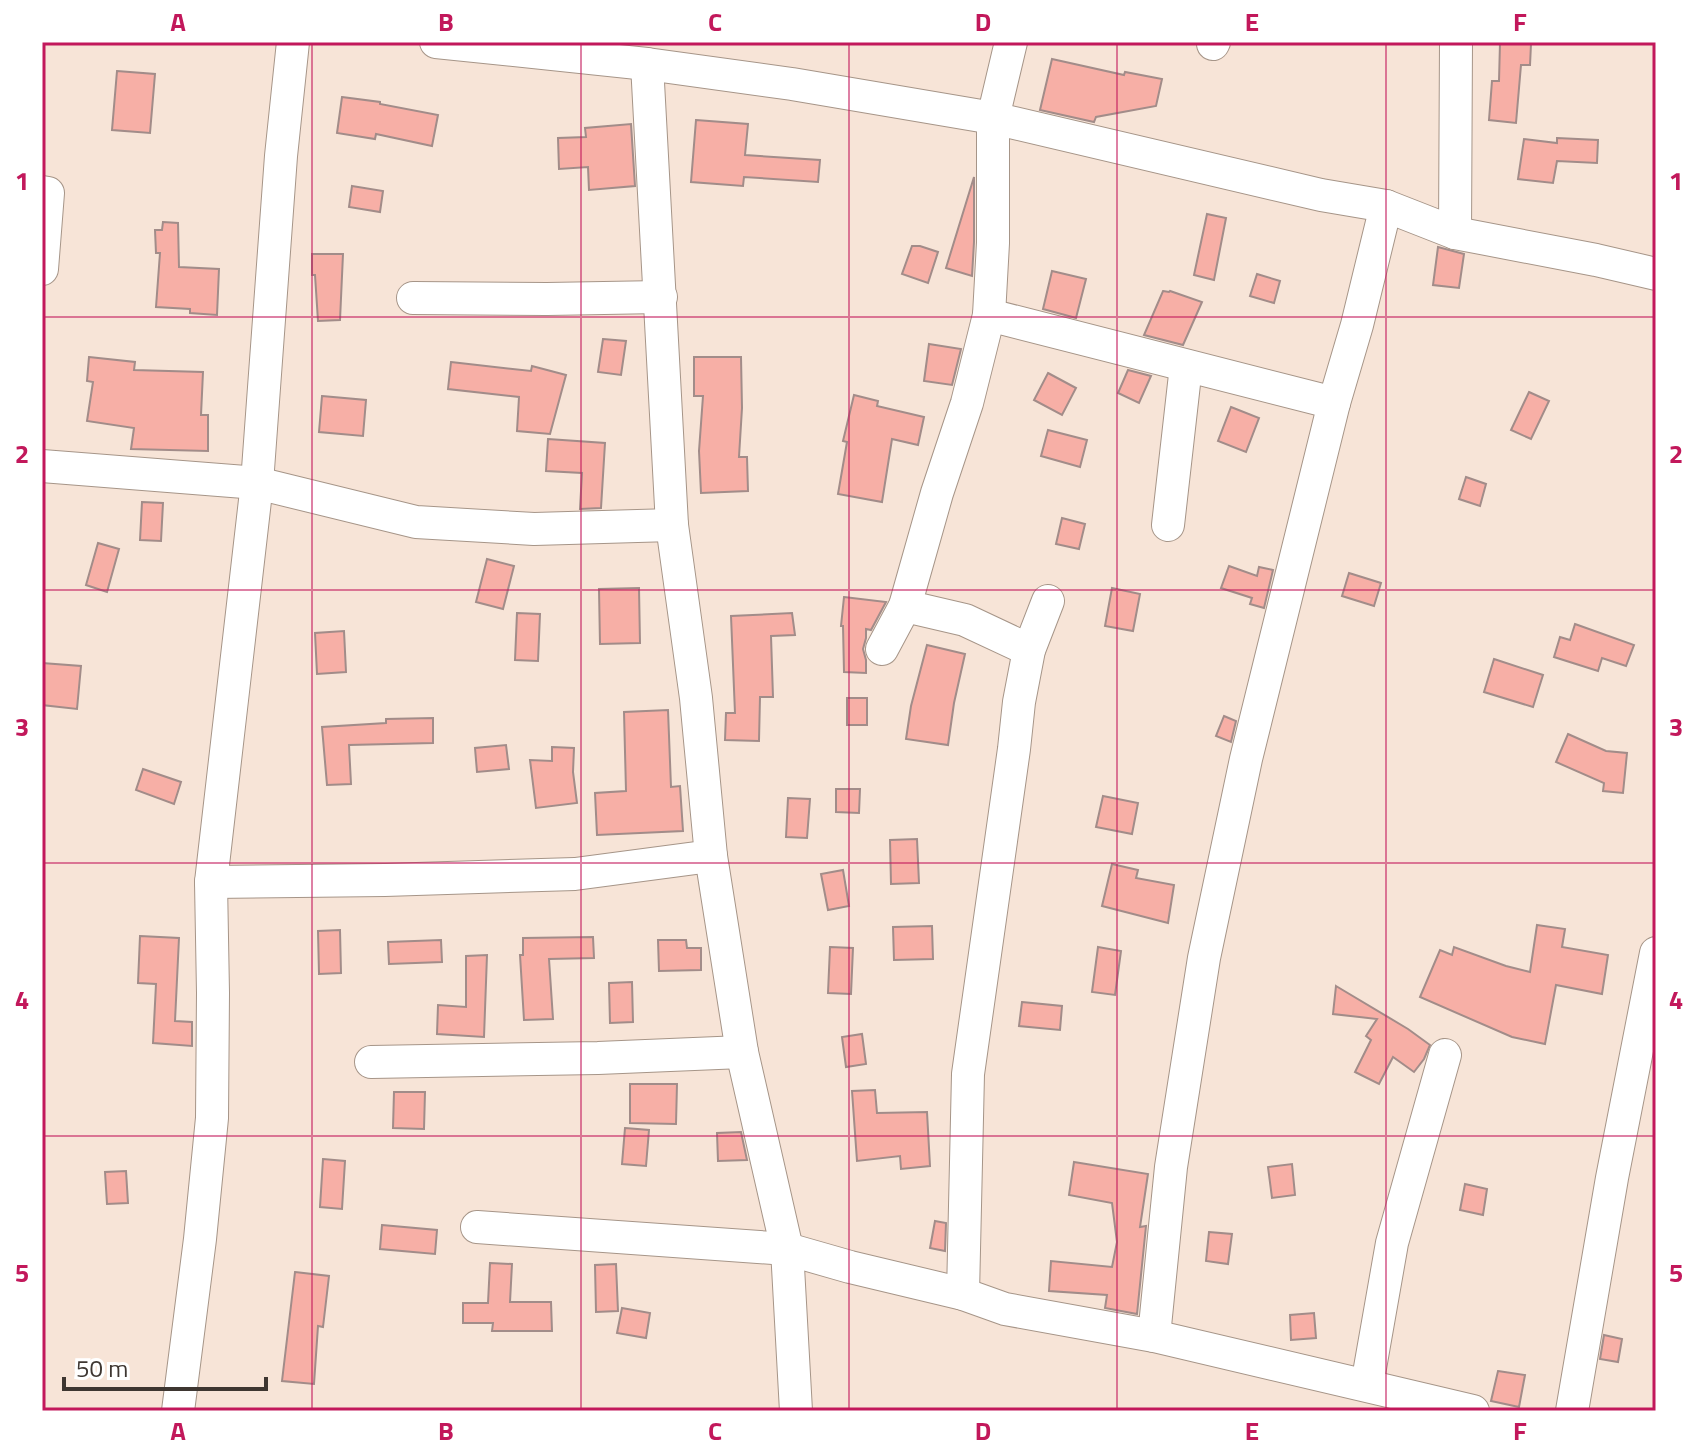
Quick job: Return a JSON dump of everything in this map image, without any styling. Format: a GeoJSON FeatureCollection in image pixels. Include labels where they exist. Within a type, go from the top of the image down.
{"type":"FeatureCollection","features":[{"type":"Feature","properties":{"kind":"street"},"geometry":{"type":"LineString","coordinates":[[178,1411],[212,1118],[211,882],[257,483],[281,156],[293,42]]}},
{"type":"Feature","properties":{"kind":"street"},"geometry":{"type":"LineString","coordinates":[[436,42],[647,64],[792,84],[993,118],[1321,195],[1386,206],[1455,233],[1656,274]]}},
{"type":"Feature","properties":{"kind":"street"},"geometry":{"type":"LineString","coordinates":[[882,649],[905,606],[937,493],[967,403],[989,315],[993,243],[993,118],[1011,42]]}},
{"type":"Feature","properties":{"kind":"street"},"geometry":{"type":"LineString","coordinates":[[1455,233],[1456,42]]}},
{"type":"Feature","properties":{"kind":"street"},"geometry":{"type":"LineString","coordinates":[[647,64],[672,525],[696,698],[711,856],[742,1052],[787,1249],[796,1411]]}},
{"type":"Feature","properties":{"kind":"street"},"geometry":{"type":"LineString","coordinates":[[42,192],[48,193],[42,269]]}},
{"type":"Feature","properties":{"kind":"street"},"geometry":{"type":"LineString","coordinates":[[1154,1336],[1171,1167],[1204,958],[1246,759],[1386,206]]}},
{"type":"Feature","properties":{"kind":"street"},"geometry":{"type":"LineString","coordinates":[[413,298],[661,297]]}},
{"type":"Feature","properties":{"kind":"street"},"geometry":{"type":"LineString","coordinates":[[989,315],[1334,403]]}},
{"type":"Feature","properties":{"kind":"street"},"geometry":{"type":"LineString","coordinates":[[1168,525],[1186,366]]}},
{"type":"Feature","properties":{"kind":"street"},"geometry":{"type":"LineString","coordinates":[[42,466],[257,483],[416,522],[534,529],[672,525]]}},
{"type":"Feature","properties":{"kind":"street"},"geometry":{"type":"LineString","coordinates":[[963,1294],[968,1074],[1019,702],[1029,650],[1048,601]]}},
{"type":"Feature","properties":{"kind":"street"},"geometry":{"type":"LineString","coordinates":[[905,606],[965,620],[1029,650]]}},
{"type":"Feature","properties":{"kind":"street"},"geometry":{"type":"LineString","coordinates":[[211,882],[575,874],[711,856]]}},
{"type":"Feature","properties":{"kind":"street"},"geometry":{"type":"LineString","coordinates":[[1572,1411],[1612,1178],[1656,953]]}},
{"type":"Feature","properties":{"kind":"street"},"geometry":{"type":"LineString","coordinates":[[371,1062],[742,1052]]}},
{"type":"Feature","properties":{"kind":"street"},"geometry":{"type":"LineString","coordinates":[[1367,1385],[1392,1243],[1445,1055]]}},
{"type":"Feature","properties":{"kind":"street"},"geometry":{"type":"LineString","coordinates":[[477,1227],[787,1249],[963,1294],[1005,1309],[1154,1336],[1473,1411]]}},
{"type":"Feature","properties":{"kind":"building"},"geometry":{"type":"Polygon","coordinates":[[[1500,43],[1531,44],[1530,65],[1521,65],[1516,123],[1489,120],[1492,81],[1499,81],[1500,43]]]}},
{"type":"Feature","properties":{"kind":"building"},"geometry":{"type":"Polygon","coordinates":[[[1052,59],[1124,75],[1125,72],[1162,79],[1156,106],[1096,117],[1094,122],[1040,110],[1052,59]]]}},
{"type":"Feature","properties":{"kind":"building"},"geometry":{"type":"Polygon","coordinates":[[[117,71],[155,74],[150,133],[112,130],[117,71]]]}},
{"type":"Feature","properties":{"kind":"building"},"geometry":{"type":"Polygon","coordinates":[[[342,97],[438,115],[432,146],[376,134],[375,139],[337,133],[342,97]]]}},
{"type":"Feature","properties":{"kind":"building"},"geometry":{"type":"Polygon","coordinates":[[[696,120],[748,124],[745,155],[820,160],[818,182],[744,177],[743,186],[691,182],[696,120]]]}},
{"type":"Feature","properties":{"kind":"building"},"geometry":{"type":"Polygon","coordinates":[[[631,124],[635,186],[589,190],[588,167],[559,169],[558,138],[586,137],[585,128],[631,124]]]}},
{"type":"Feature","properties":{"kind":"building"},"geometry":{"type":"Polygon","coordinates":[[[1557,138],[1598,140],[1597,163],[1557,161],[1553,183],[1518,179],[1524,139],[1557,143],[1557,138]]]}},
{"type":"Feature","properties":{"kind":"building"},"geometry":{"type":"Polygon","coordinates":[[[974,177],[974,242],[972,276],[946,268],[974,177]]]}},
{"type":"Feature","properties":{"kind":"building"},"geometry":{"type":"Polygon","coordinates":[[[352,186],[383,191],[380,212],[349,207],[352,186]]]}},
{"type":"Feature","properties":{"kind":"building"},"geometry":{"type":"Polygon","coordinates":[[[1207,214],[1226,218],[1214,280],[1194,275],[1207,214]]]}},
{"type":"Feature","properties":{"kind":"building"},"geometry":{"type":"Polygon","coordinates":[[[163,222],[178,223],[179,267],[219,269],[217,315],[190,313],[190,309],[156,307],[160,253],[156,253],[155,230],[162,230],[163,222]]]}},
{"type":"Feature","properties":{"kind":"building"},"geometry":{"type":"Polygon","coordinates":[[[912,246],[938,252],[928,283],[902,274],[912,246]]]}},
{"type":"Feature","properties":{"kind":"building"},"geometry":{"type":"Polygon","coordinates":[[[1438,247],[1464,254],[1459,288],[1433,285],[1438,247]]]}},
{"type":"Feature","properties":{"kind":"building"},"geometry":{"type":"Polygon","coordinates":[[[312,254],[343,254],[340,320],[318,321],[312,254]]]}},
{"type":"Feature","properties":{"kind":"building"},"geometry":{"type":"Polygon","coordinates":[[[1052,271],[1086,279],[1076,318],[1043,309],[1052,271]]]}},
{"type":"Feature","properties":{"kind":"building"},"geometry":{"type":"Polygon","coordinates":[[[1257,274],[1280,281],[1274,303],[1250,296],[1257,274]]]}},
{"type":"Feature","properties":{"kind":"building"},"geometry":{"type":"Polygon","coordinates":[[[1163,291],[1202,302],[1183,345],[1144,335],[1163,291]]]}},
{"type":"Feature","properties":{"kind":"building"},"geometry":{"type":"Polygon","coordinates":[[[603,339],[626,341],[621,375],[598,372],[603,339]]]}},
{"type":"Feature","properties":{"kind":"building"},"geometry":{"type":"Polygon","coordinates":[[[929,344],[961,349],[952,385],[924,381],[929,344]]]}},
{"type":"Feature","properties":{"kind":"building"},"geometry":{"type":"Polygon","coordinates":[[[89,357],[135,362],[134,370],[203,372],[201,415],[208,415],[208,451],[131,449],[134,428],[87,421],[93,382],[87,381],[89,357]]]}},
{"type":"Feature","properties":{"kind":"building"},"geometry":{"type":"Polygon","coordinates":[[[694,357],[741,357],[739,457],[747,457],[748,491],[701,493],[699,451],[703,396],[694,396],[694,357]]]}},
{"type":"Feature","properties":{"kind":"building"},"geometry":{"type":"Polygon","coordinates":[[[451,362],[531,371],[532,366],[566,375],[550,434],[517,431],[519,397],[448,389],[451,362]]]}},
{"type":"Feature","properties":{"kind":"building"},"geometry":{"type":"Polygon","coordinates":[[[1128,370],[1151,376],[1139,403],[1118,393],[1128,370]]]}},
{"type":"Feature","properties":{"kind":"building"},"geometry":{"type":"Polygon","coordinates":[[[1048,373],[1076,388],[1062,415],[1034,400],[1048,373]]]}},
{"type":"Feature","properties":{"kind":"building"},"geometry":{"type":"Polygon","coordinates":[[[1529,392],[1549,401],[1531,439],[1511,430],[1529,392]]]}},
{"type":"Feature","properties":{"kind":"building"},"geometry":{"type":"Polygon","coordinates":[[[854,395],[878,401],[877,406],[924,417],[918,445],[892,439],[882,502],[838,494],[847,442],[843,441],[854,395]]]}},
{"type":"Feature","properties":{"kind":"building"},"geometry":{"type":"Polygon","coordinates":[[[322,396],[366,400],[363,436],[319,432],[322,396]]]}},
{"type":"Feature","properties":{"kind":"building"},"geometry":{"type":"Polygon","coordinates":[[[1231,407],[1259,418],[1246,452],[1218,441],[1231,407]]]}},
{"type":"Feature","properties":{"kind":"building"},"geometry":{"type":"Polygon","coordinates":[[[1048,430],[1087,440],[1080,467],[1041,456],[1048,430]]]}},
{"type":"Feature","properties":{"kind":"building"},"geometry":{"type":"Polygon","coordinates":[[[548,439],[605,443],[601,508],[580,509],[582,473],[546,471],[548,439]]]}},
{"type":"Feature","properties":{"kind":"building"},"geometry":{"type":"Polygon","coordinates":[[[1466,477],[1486,484],[1480,506],[1459,499],[1466,477]]]}},
{"type":"Feature","properties":{"kind":"building"},"geometry":{"type":"Polygon","coordinates":[[[142,502],[163,503],[161,541],[140,540],[142,502]]]}},
{"type":"Feature","properties":{"kind":"building"},"geometry":{"type":"Polygon","coordinates":[[[1062,518],[1085,524],[1079,549],[1056,544],[1062,518]]]}},
{"type":"Feature","properties":{"kind":"building"},"geometry":{"type":"Polygon","coordinates":[[[98,543],[119,549],[107,592],[86,585],[98,543]]]}},
{"type":"Feature","properties":{"kind":"building"},"geometry":{"type":"Polygon","coordinates":[[[487,559],[514,566],[503,609],[476,602],[487,559]]]}},
{"type":"Feature","properties":{"kind":"building"},"geometry":{"type":"Polygon","coordinates":[[[1229,566],[1257,576],[1259,567],[1273,570],[1264,608],[1250,604],[1252,598],[1221,588],[1229,566]]]}},
{"type":"Feature","properties":{"kind":"building"},"geometry":{"type":"Polygon","coordinates":[[[1349,573],[1381,583],[1374,606],[1342,596],[1349,573]]]}},
{"type":"Feature","properties":{"kind":"building"},"geometry":{"type":"Polygon","coordinates":[[[639,588],[640,643],[600,644],[599,589],[639,588]]]}},
{"type":"Feature","properties":{"kind":"building"},"geometry":{"type":"Polygon","coordinates":[[[1112,588],[1140,594],[1133,631],[1105,626],[1112,588]]]}},
{"type":"Feature","properties":{"kind":"building"},"geometry":{"type":"Polygon","coordinates":[[[844,597],[886,602],[871,630],[866,629],[863,649],[866,673],[844,672],[841,626],[844,597]]]}},
{"type":"Feature","properties":{"kind":"building"},"geometry":{"type":"Polygon","coordinates":[[[517,613],[540,614],[538,661],[515,660],[517,613]]]}},
{"type":"Feature","properties":{"kind":"building"},"geometry":{"type":"Polygon","coordinates":[[[792,613],[795,635],[771,636],[773,697],[760,697],[759,741],[725,740],[726,713],[735,713],[731,616],[792,613]]]}},
{"type":"Feature","properties":{"kind":"building"},"geometry":{"type":"Polygon","coordinates":[[[1575,624],[1634,645],[1626,666],[1602,658],[1598,671],[1554,657],[1560,637],[1570,640],[1575,624]]]}},
{"type":"Feature","properties":{"kind":"building"},"geometry":{"type":"Polygon","coordinates":[[[344,631],[346,672],[317,674],[315,633],[344,631]]]}},
{"type":"Feature","properties":{"kind":"building"},"geometry":{"type":"Polygon","coordinates":[[[927,645],[965,654],[948,745],[906,739],[927,645]]]}},
{"type":"Feature","properties":{"kind":"building"},"geometry":{"type":"Polygon","coordinates":[[[1494,659],[1543,675],[1533,707],[1484,692],[1494,659]]]}},
{"type":"Feature","properties":{"kind":"building"},"geometry":{"type":"Polygon","coordinates":[[[42,663],[81,666],[77,709],[42,705],[42,663]]]}},
{"type":"Feature","properties":{"kind":"building"},"geometry":{"type":"Polygon","coordinates":[[[847,698],[867,698],[867,725],[847,725],[847,698]]]}},
{"type":"Feature","properties":{"kind":"building"},"geometry":{"type":"Polygon","coordinates":[[[668,710],[671,787],[680,786],[683,831],[597,835],[595,793],[626,791],[624,712],[668,710]]]}},
{"type":"Feature","properties":{"kind":"building"},"geometry":{"type":"Polygon","coordinates":[[[1224,716],[1236,721],[1231,742],[1216,736],[1224,716]]]}},
{"type":"Feature","properties":{"kind":"building"},"geometry":{"type":"Polygon","coordinates":[[[433,718],[433,743],[349,745],[351,784],[327,785],[322,727],[386,723],[386,719],[433,718]]]}},
{"type":"Feature","properties":{"kind":"building"},"geometry":{"type":"Polygon","coordinates":[[[1568,734],[1606,751],[1627,753],[1623,793],[1603,791],[1604,783],[1556,762],[1568,734]]]}},
{"type":"Feature","properties":{"kind":"building"},"geometry":{"type":"Polygon","coordinates":[[[506,745],[509,769],[477,772],[475,748],[506,745]]]}},
{"type":"Feature","properties":{"kind":"building"},"geometry":{"type":"Polygon","coordinates":[[[552,747],[574,748],[577,803],[536,808],[530,760],[552,761],[552,747]]]}},
{"type":"Feature","properties":{"kind":"building"},"geometry":{"type":"Polygon","coordinates":[[[143,769],[181,782],[174,804],[136,790],[143,769]]]}},
{"type":"Feature","properties":{"kind":"building"},"geometry":{"type":"Polygon","coordinates":[[[836,789],[860,789],[859,813],[836,812],[836,789]]]}},
{"type":"Feature","properties":{"kind":"building"},"geometry":{"type":"Polygon","coordinates":[[[1103,796],[1138,803],[1132,834],[1096,827],[1103,796]]]}},
{"type":"Feature","properties":{"kind":"building"},"geometry":{"type":"Polygon","coordinates":[[[788,798],[810,799],[807,838],[786,837],[788,798]]]}},
{"type":"Feature","properties":{"kind":"building"},"geometry":{"type":"Polygon","coordinates":[[[917,839],[919,883],[891,884],[890,840],[917,839]]]}},
{"type":"Feature","properties":{"kind":"building"},"geometry":{"type":"Polygon","coordinates":[[[1112,864],[1138,870],[1136,878],[1174,885],[1168,923],[1102,906],[1112,864]]]}},
{"type":"Feature","properties":{"kind":"building"},"geometry":{"type":"Polygon","coordinates":[[[843,870],[849,906],[828,910],[821,874],[843,870]]]}},
{"type":"Feature","properties":{"kind":"building"},"geometry":{"type":"Polygon","coordinates":[[[1537,925],[1565,929],[1562,947],[1608,955],[1602,994],[1556,985],[1545,1044],[1512,1037],[1420,997],[1440,950],[1452,955],[1454,947],[1530,972],[1537,925]]]}},
{"type":"Feature","properties":{"kind":"building"},"geometry":{"type":"Polygon","coordinates":[[[932,926],[933,959],[894,960],[893,927],[932,926]]]}},
{"type":"Feature","properties":{"kind":"building"},"geometry":{"type":"Polygon","coordinates":[[[340,930],[341,973],[319,974],[318,931],[340,930]]]}},
{"type":"Feature","properties":{"kind":"building"},"geometry":{"type":"Polygon","coordinates":[[[140,936],[179,938],[175,1021],[192,1022],[192,1046],[153,1043],[156,984],[138,983],[140,936]]]}},
{"type":"Feature","properties":{"kind":"building"},"geometry":{"type":"Polygon","coordinates":[[[593,937],[594,958],[549,959],[553,1019],[524,1020],[520,955],[523,955],[523,938],[593,937]]]}},
{"type":"Feature","properties":{"kind":"building"},"geometry":{"type":"Polygon","coordinates":[[[441,940],[442,962],[389,964],[388,942],[441,940]]]}},
{"type":"Feature","properties":{"kind":"building"},"geometry":{"type":"Polygon","coordinates":[[[658,940],[686,940],[687,948],[701,948],[701,970],[659,971],[658,940]]]}},
{"type":"Feature","properties":{"kind":"building"},"geometry":{"type":"Polygon","coordinates":[[[830,947],[853,948],[851,994],[828,993],[830,947]]]}},
{"type":"Feature","properties":{"kind":"building"},"geometry":{"type":"Polygon","coordinates":[[[1098,947],[1121,951],[1115,995],[1092,992],[1098,947]]]}},
{"type":"Feature","properties":{"kind":"building"},"geometry":{"type":"Polygon","coordinates":[[[487,955],[484,1037],[437,1034],[438,1005],[466,1007],[466,956],[487,955]]]}},
{"type":"Feature","properties":{"kind":"building"},"geometry":{"type":"Polygon","coordinates":[[[632,982],[633,1022],[610,1023],[609,983],[632,982]]]}},
{"type":"Feature","properties":{"kind":"building"},"geometry":{"type":"Polygon","coordinates":[[[1336,986],[1430,1045],[1414,1072],[1393,1057],[1379,1084],[1355,1072],[1371,1040],[1366,1036],[1377,1019],[1333,1014],[1336,986]]]}},
{"type":"Feature","properties":{"kind":"building"},"geometry":{"type":"Polygon","coordinates":[[[1022,1002],[1062,1006],[1060,1030],[1019,1026],[1022,1002]]]}},
{"type":"Feature","properties":{"kind":"building"},"geometry":{"type":"Polygon","coordinates":[[[862,1034],[866,1064],[846,1067],[842,1037],[862,1034]]]}},
{"type":"Feature","properties":{"kind":"building"},"geometry":{"type":"Polygon","coordinates":[[[630,1084],[677,1084],[676,1124],[630,1123],[630,1084]]]}},
{"type":"Feature","properties":{"kind":"building"},"geometry":{"type":"Polygon","coordinates":[[[875,1090],[877,1113],[927,1112],[930,1166],[901,1169],[900,1156],[857,1161],[852,1091],[875,1090]]]}},
{"type":"Feature","properties":{"kind":"building"},"geometry":{"type":"Polygon","coordinates":[[[394,1092],[425,1092],[424,1129],[393,1128],[394,1092]]]}},
{"type":"Feature","properties":{"kind":"building"},"geometry":{"type":"Polygon","coordinates":[[[625,1128],[649,1130],[646,1166],[622,1164],[625,1128]]]}},
{"type":"Feature","properties":{"kind":"building"},"geometry":{"type":"Polygon","coordinates":[[[741,1132],[747,1160],[718,1161],[717,1133],[741,1132]]]}},
{"type":"Feature","properties":{"kind":"building"},"geometry":{"type":"Polygon","coordinates":[[[323,1159],[345,1161],[342,1209],[320,1207],[323,1159]]]}},
{"type":"Feature","properties":{"kind":"building"},"geometry":{"type":"Polygon","coordinates":[[[1074,1162],[1148,1174],[1140,1227],[1146,1226],[1137,1314],[1105,1308],[1107,1295],[1049,1291],[1051,1261],[1112,1267],[1117,1242],[1112,1203],[1069,1195],[1074,1162]]]}},
{"type":"Feature","properties":{"kind":"building"},"geometry":{"type":"Polygon","coordinates":[[[1292,1164],[1295,1195],[1272,1198],[1268,1167],[1292,1164]]]}},
{"type":"Feature","properties":{"kind":"building"},"geometry":{"type":"Polygon","coordinates":[[[126,1171],[128,1203],[107,1204],[105,1172],[126,1171]]]}},
{"type":"Feature","properties":{"kind":"building"},"geometry":{"type":"Polygon","coordinates":[[[1465,1184],[1487,1189],[1483,1215],[1460,1210],[1465,1184]]]}},
{"type":"Feature","properties":{"kind":"building"},"geometry":{"type":"Polygon","coordinates":[[[935,1221],[946,1223],[945,1251],[930,1248],[935,1221]]]}},
{"type":"Feature","properties":{"kind":"building"},"geometry":{"type":"Polygon","coordinates":[[[382,1225],[437,1230],[435,1254],[380,1249],[382,1225]]]}},
{"type":"Feature","properties":{"kind":"building"},"geometry":{"type":"Polygon","coordinates":[[[1209,1232],[1232,1234],[1228,1264],[1206,1261],[1209,1232]]]}},
{"type":"Feature","properties":{"kind":"building"},"geometry":{"type":"Polygon","coordinates":[[[490,1263],[512,1264],[510,1302],[551,1302],[552,1331],[492,1331],[493,1323],[463,1323],[463,1303],[488,1303],[490,1263]]]}},
{"type":"Feature","properties":{"kind":"building"},"geometry":{"type":"Polygon","coordinates":[[[616,1264],[618,1311],[596,1312],[595,1265],[616,1264]]]}},
{"type":"Feature","properties":{"kind":"building"},"geometry":{"type":"Polygon","coordinates":[[[295,1272],[329,1276],[323,1327],[318,1326],[314,1384],[282,1381],[295,1272]]]}},
{"type":"Feature","properties":{"kind":"building"},"geometry":{"type":"Polygon","coordinates":[[[622,1308],[650,1313],[646,1338],[617,1333],[622,1308]]]}},
{"type":"Feature","properties":{"kind":"building"},"geometry":{"type":"Polygon","coordinates":[[[1314,1313],[1316,1338],[1291,1340],[1290,1315],[1314,1313]]]}},
{"type":"Feature","properties":{"kind":"building"},"geometry":{"type":"Polygon","coordinates":[[[1604,1335],[1622,1339],[1618,1362],[1600,1359],[1604,1335]]]}},
{"type":"Feature","properties":{"kind":"building"},"geometry":{"type":"Polygon","coordinates":[[[1498,1371],[1525,1375],[1519,1407],[1491,1401],[1498,1371]]]}}]}
